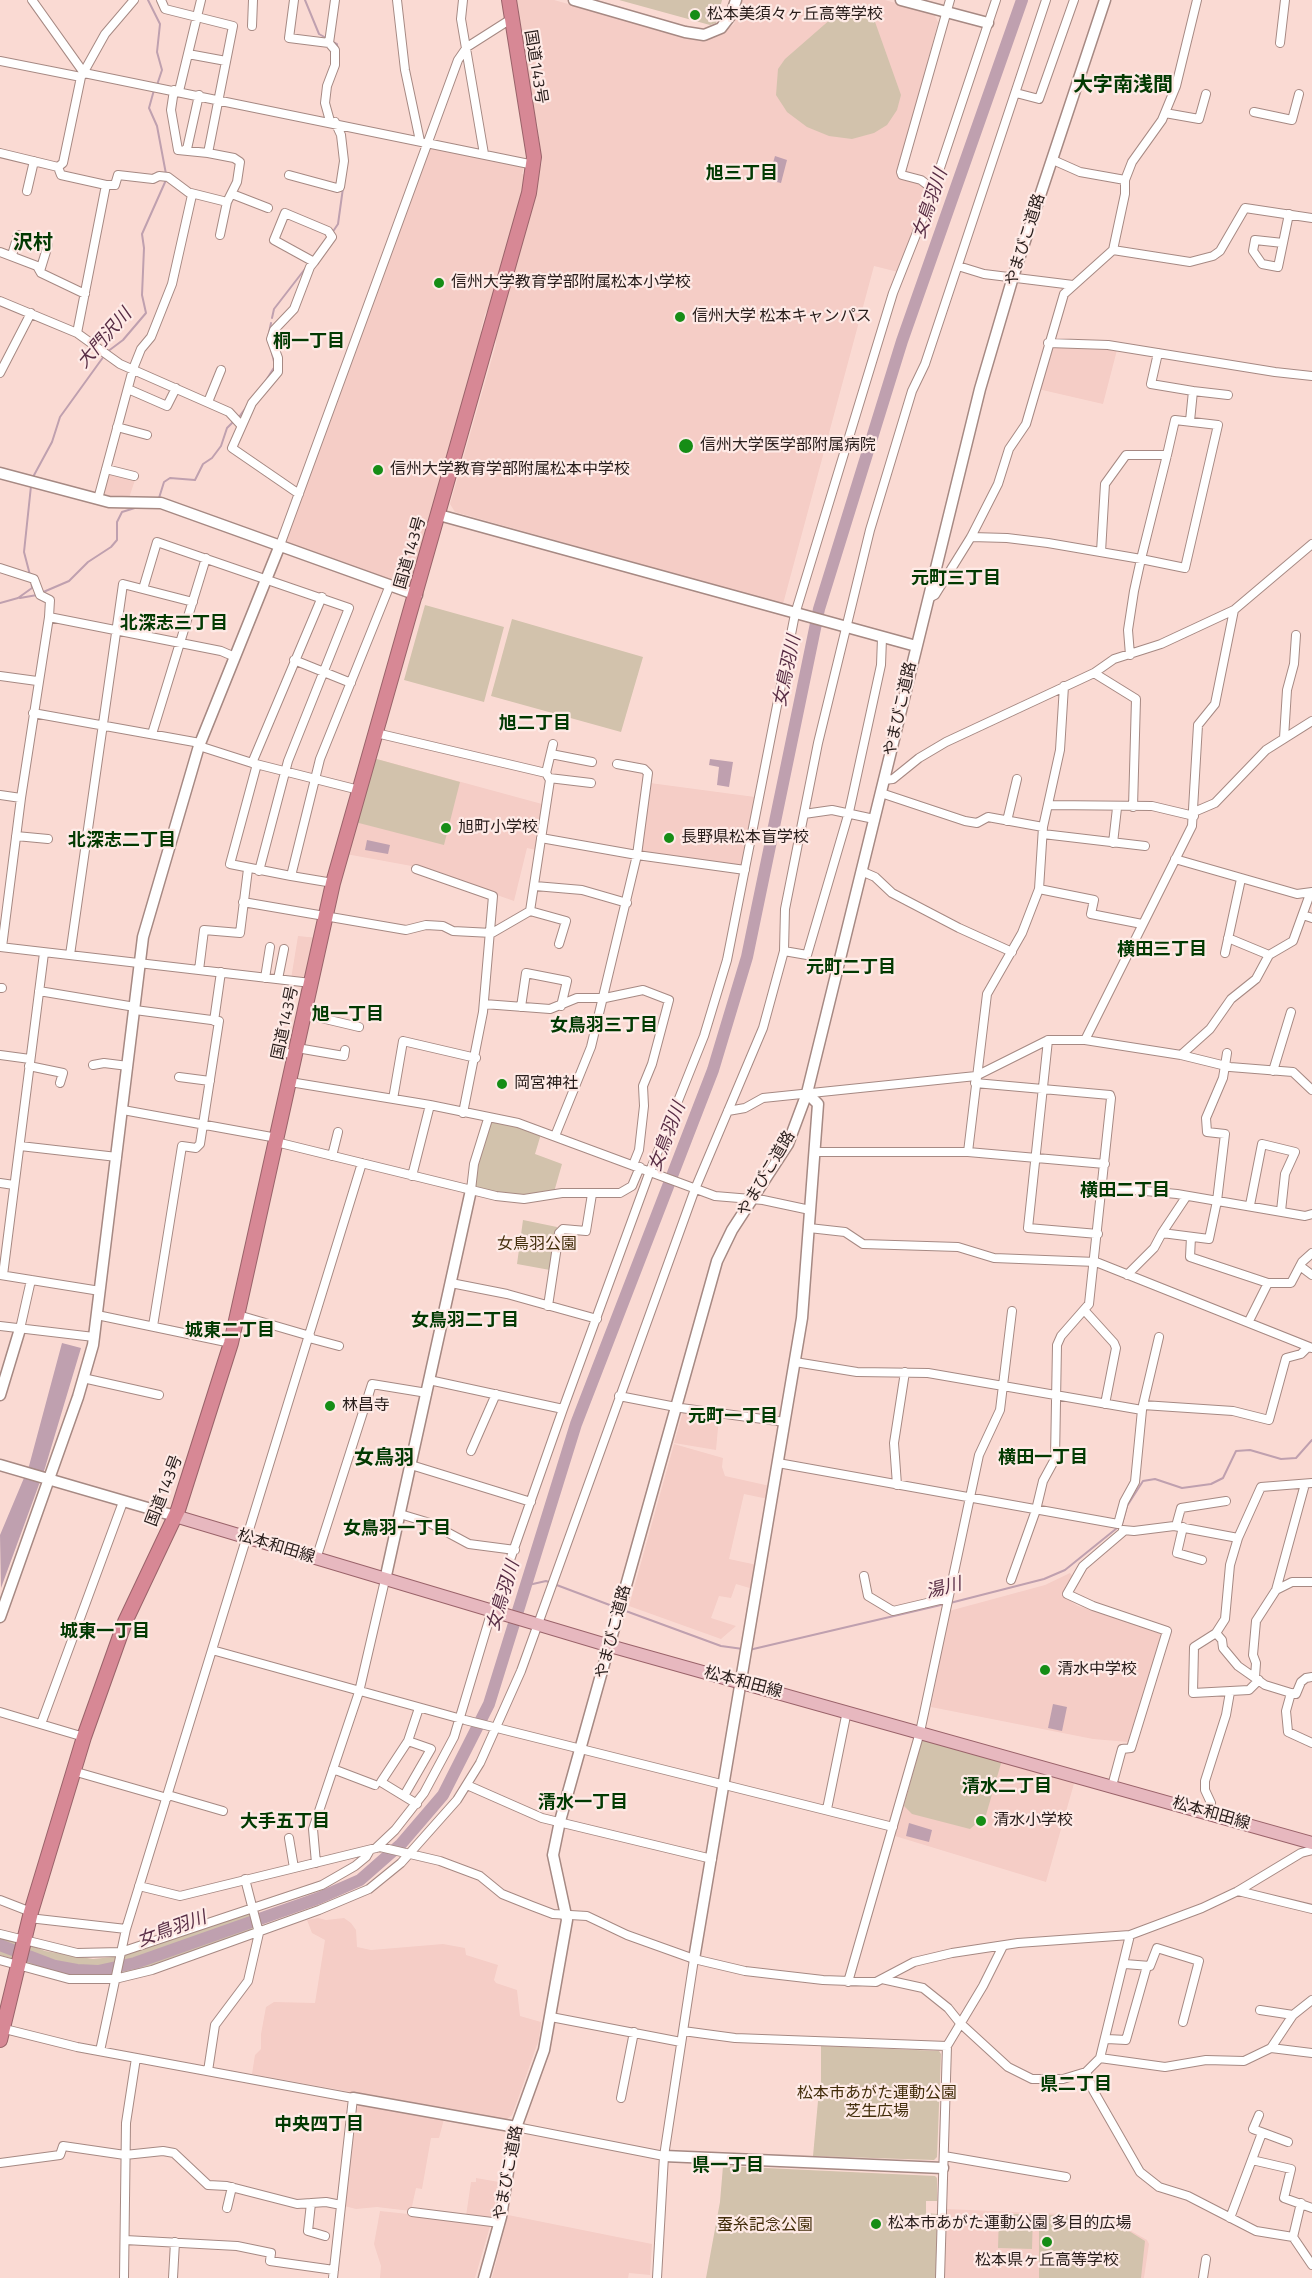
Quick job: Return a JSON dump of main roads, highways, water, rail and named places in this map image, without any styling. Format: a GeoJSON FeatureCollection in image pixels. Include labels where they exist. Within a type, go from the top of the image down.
{"type":"FeatureCollection","features":[{"type":"Feature","properties":{"kind":"highway","name":"国道143号"},"geometry":{"type":"LineString","coordinates":[[1,2032],[23,1939],[84,1737],[125,1622],[175,1516],[231,1343],[333,883],[417,595],[529,193],[534,165],[509,0]]}},
{"type":"Feature","properties":{"kind":"main road","name":"松本和田線"},"geometry":{"type":"LineString","coordinates":[[175,1516],[610,1646],[1312,1843]]}},
{"type":"Feature","properties":{"kind":"waterway","name":"大門沢川"},"geometry":{"type":"LineString","coordinates":[[148,0],[160,24],[157,52],[162,70],[157,85]]}},
{"type":"Feature","properties":{"kind":"waterway"},"geometry":{"type":"LineString","coordinates":[[305,0],[319,34],[337,44],[339,64]]}},
{"type":"Feature","properties":{"kind":"waterway","name":"女鳥羽川"},"geometry":{"type":"LineString","coordinates":[[0,1945],[55,1966],[77,1970],[98,1971],[135,1963],[319,1898],[360,1880],[401,1844],[443,1795],[489,1704],[576,1424],[713,1070],[747,957],[819,609],[902,341],[1022,0]]}},
{"type":"Feature","properties":{"kind":"waterway","name":"大門沢川"},"geometry":{"type":"LineString","coordinates":[[154,90],[149,108],[157,126],[166,174]]}},
{"type":"Feature","properties":{"kind":"waterway","name":"大門沢川"},"geometry":{"type":"LineString","coordinates":[[107,352],[123,340],[146,313],[142,295],[144,248],[142,234],[166,180]]}},
{"type":"Feature","properties":{"kind":"waterway"},"geometry":{"type":"LineString","coordinates":[[332,233],[338,224],[343,188]]}},
{"type":"Feature","properties":{"kind":"waterway"},"geometry":{"type":"LineString","coordinates":[[272,318],[274,309],[308,265]]}},
{"type":"Feature","properties":{"kind":"waterway"},"geometry":{"type":"LineString","coordinates":[[268,338],[271,323]]}},
{"type":"Feature","properties":{"kind":"waterway"},"geometry":{"type":"LineString","coordinates":[[265,382],[275,366],[271,349]]}},
{"type":"Feature","properties":{"kind":"waterway","name":"大門沢川"},"geometry":{"type":"LineString","coordinates":[[33,477],[52,442],[60,417],[104,356]]}},
{"type":"Feature","properties":{"kind":"waterway"},"geometry":{"type":"LineString","coordinates":[[239,417],[247,406]]}},
{"type":"Feature","properties":{"kind":"waterway"},"geometry":{"type":"LineString","coordinates":[[159,498],[164,482],[170,478],[195,480],[203,464],[212,458],[221,446],[227,428],[235,420]]}},
{"type":"Feature","properties":{"kind":"waterway","name":"大門沢川"},"geometry":{"type":"LineString","coordinates":[[30,575],[24,552],[31,486]]}},
{"type":"Feature","properties":{"kind":"waterway"},"geometry":{"type":"LineString","coordinates":[[41,593],[69,581],[88,562],[111,547],[117,540],[117,522],[122,512],[138,507]]}},
{"type":"Feature","properties":{"kind":"waterway","name":"大門沢川"},"geometry":{"type":"LineString","coordinates":[[0,603],[18,598],[32,588],[31,580]]}},
{"type":"Feature","properties":{"kind":"waterway"},"geometry":{"type":"LineString","coordinates":[[20,598],[37,595]]}},
{"type":"Feature","properties":{"kind":"waterway","name":"湯川"},"geometry":{"type":"LineString","coordinates":[[950,1603],[1044,1579],[1065,1570],[1122,1524],[1127,1506],[1143,1481],[1155,1479],[1182,1488],[1211,1484],[1223,1478],[1236,1451],[1250,1450],[1281,1459],[1296,1458],[1312,1440]]}},
{"type":"Feature","properties":{"kind":"waterway","name":"湯川"},"geometry":{"type":"LineString","coordinates":[[524,1586],[546,1581],[615,1607]]}},
{"type":"Feature","properties":{"kind":"waterway","name":"湯川"},"geometry":{"type":"LineString","coordinates":[[749,1650],[945,1604]]}},
{"type":"Feature","properties":{"kind":"waterway","name":"湯川"},"geometry":{"type":"LineString","coordinates":[[623,1610],[721,1646],[743,1649]]}},
{"type":"Feature","properties":{"kind":"place","name":"松本美須々ヶ丘高等学校"},"geometry":{"type":"Point","coordinates":[695,15]}},
{"type":"Feature","properties":{"kind":"place","name":"信州大学教育学部附属松本小学校"},"geometry":{"type":"Point","coordinates":[439,283]}},
{"type":"Feature","properties":{"kind":"place","name":"信州大学 松本キャンパス"},"geometry":{"type":"Point","coordinates":[680,317]}},
{"type":"Feature","properties":{"kind":"place","name":"信州大学医学部附属病院"},"geometry":{"type":"Point","coordinates":[686,446]}},
{"type":"Feature","properties":{"kind":"place","name":"信州大学教育学部附属松本中学校"},"geometry":{"type":"Point","coordinates":[378,470]}},
{"type":"Feature","properties":{"kind":"place","name":"旭町小学校"},"geometry":{"type":"Point","coordinates":[446,828]}},
{"type":"Feature","properties":{"kind":"place","name":"長野県松本盲学校"},"geometry":{"type":"Point","coordinates":[669,838]}},
{"type":"Feature","properties":{"kind":"place","name":"岡宮神社"},"geometry":{"type":"Point","coordinates":[502,1084]}},
{"type":"Feature","properties":{"kind":"place","name":"林昌寺"},"geometry":{"type":"Point","coordinates":[330,1406]}},
{"type":"Feature","properties":{"kind":"place","name":"清水中学校"},"geometry":{"type":"Point","coordinates":[1045,1670]}},
{"type":"Feature","properties":{"kind":"place","name":"清水小学校"},"geometry":{"type":"Point","coordinates":[981,1821]}},
{"type":"Feature","properties":{"kind":"place","name":"松本市あがた運動公園 多目的広場"},"geometry":{"type":"Point","coordinates":[876,2224]}},
{"type":"Feature","properties":{"kind":"place","name":"松本県ヶ丘高等学校"},"geometry":{"type":"Point","coordinates":[1047,2242]}},
{"type":"Feature","properties":{"kind":"district","name":"大字南浅間"},"geometry":{"type":"Point","coordinates":[1123,86]}},
{"type":"Feature","properties":{"kind":"district","name":"旭三丁目"},"geometry":{"type":"Point","coordinates":[742,175]}},
{"type":"Feature","properties":{"kind":"district","name":"沢村"},"geometry":{"type":"Point","coordinates":[33,244]}},
{"type":"Feature","properties":{"kind":"district","name":"桐一丁目"},"geometry":{"type":"Point","coordinates":[309,343]}},
{"type":"Feature","properties":{"kind":"district","name":"元町三丁目"},"geometry":{"type":"Point","coordinates":[956,580]}},
{"type":"Feature","properties":{"kind":"district","name":"北深志三丁目"},"geometry":{"type":"Point","coordinates":[174,625]}},
{"type":"Feature","properties":{"kind":"district","name":"旭二丁目"},"geometry":{"type":"Point","coordinates":[535,725]}},
{"type":"Feature","properties":{"kind":"district","name":"北深志二丁目"},"geometry":{"type":"Point","coordinates":[122,842]}},
{"type":"Feature","properties":{"kind":"district","name":"横田三丁目"},"geometry":{"type":"Point","coordinates":[1162,951]}},
{"type":"Feature","properties":{"kind":"district","name":"元町二丁目"},"geometry":{"type":"Point","coordinates":[851,969]}},
{"type":"Feature","properties":{"kind":"district","name":"旭一丁目"},"geometry":{"type":"Point","coordinates":[348,1016]}},
{"type":"Feature","properties":{"kind":"district","name":"女鳥羽三丁目"},"geometry":{"type":"Point","coordinates":[604,1027]}},
{"type":"Feature","properties":{"kind":"district","name":"横田二丁目"},"geometry":{"type":"Point","coordinates":[1125,1192]}},
{"type":"Feature","properties":{"kind":"district","name":"女鳥羽二丁目"},"geometry":{"type":"Point","coordinates":[465,1322]}},
{"type":"Feature","properties":{"kind":"district","name":"城東二丁目"},"geometry":{"type":"Point","coordinates":[230,1332]}},
{"type":"Feature","properties":{"kind":"district","name":"元町一丁目"},"geometry":{"type":"Point","coordinates":[733,1418]}},
{"type":"Feature","properties":{"kind":"district","name":"女鳥羽"},"geometry":{"type":"Point","coordinates":[384,1459]}},
{"type":"Feature","properties":{"kind":"district","name":"横田一丁目"},"geometry":{"type":"Point","coordinates":[1043,1459]}},
{"type":"Feature","properties":{"kind":"district","name":"女鳥羽一丁目"},"geometry":{"type":"Point","coordinates":[397,1530]}},
{"type":"Feature","properties":{"kind":"district","name":"城東一丁目"},"geometry":{"type":"Point","coordinates":[105,1633]}},
{"type":"Feature","properties":{"kind":"district","name":"清水二丁目"},"geometry":{"type":"Point","coordinates":[1007,1788]}},
{"type":"Feature","properties":{"kind":"district","name":"清水一丁目"},"geometry":{"type":"Point","coordinates":[583,1804]}},
{"type":"Feature","properties":{"kind":"district","name":"大手五丁目"},"geometry":{"type":"Point","coordinates":[285,1823]}},
{"type":"Feature","properties":{"kind":"district","name":"県二丁目"},"geometry":{"type":"Point","coordinates":[1076,2086]}},
{"type":"Feature","properties":{"kind":"district","name":"中央四丁目"},"geometry":{"type":"Point","coordinates":[319,2126]}},
{"type":"Feature","properties":{"kind":"district","name":"県一丁目"},"geometry":{"type":"Point","coordinates":[728,2167]}},
{"type":"Feature","properties":{"kind":"park label","name":"女鳥羽公園"},"geometry":{"type":"Point","coordinates":[537,1245]}},
{"type":"Feature","properties":{"kind":"park label","name":"松本市あがた運動公園 芝生広場"},"geometry":{"type":"Point","coordinates":[877,2103]}},
{"type":"Feature","properties":{"kind":"park label","name":"蚕糸記念公園"},"geometry":{"type":"Point","coordinates":[765,2226]}}]}
